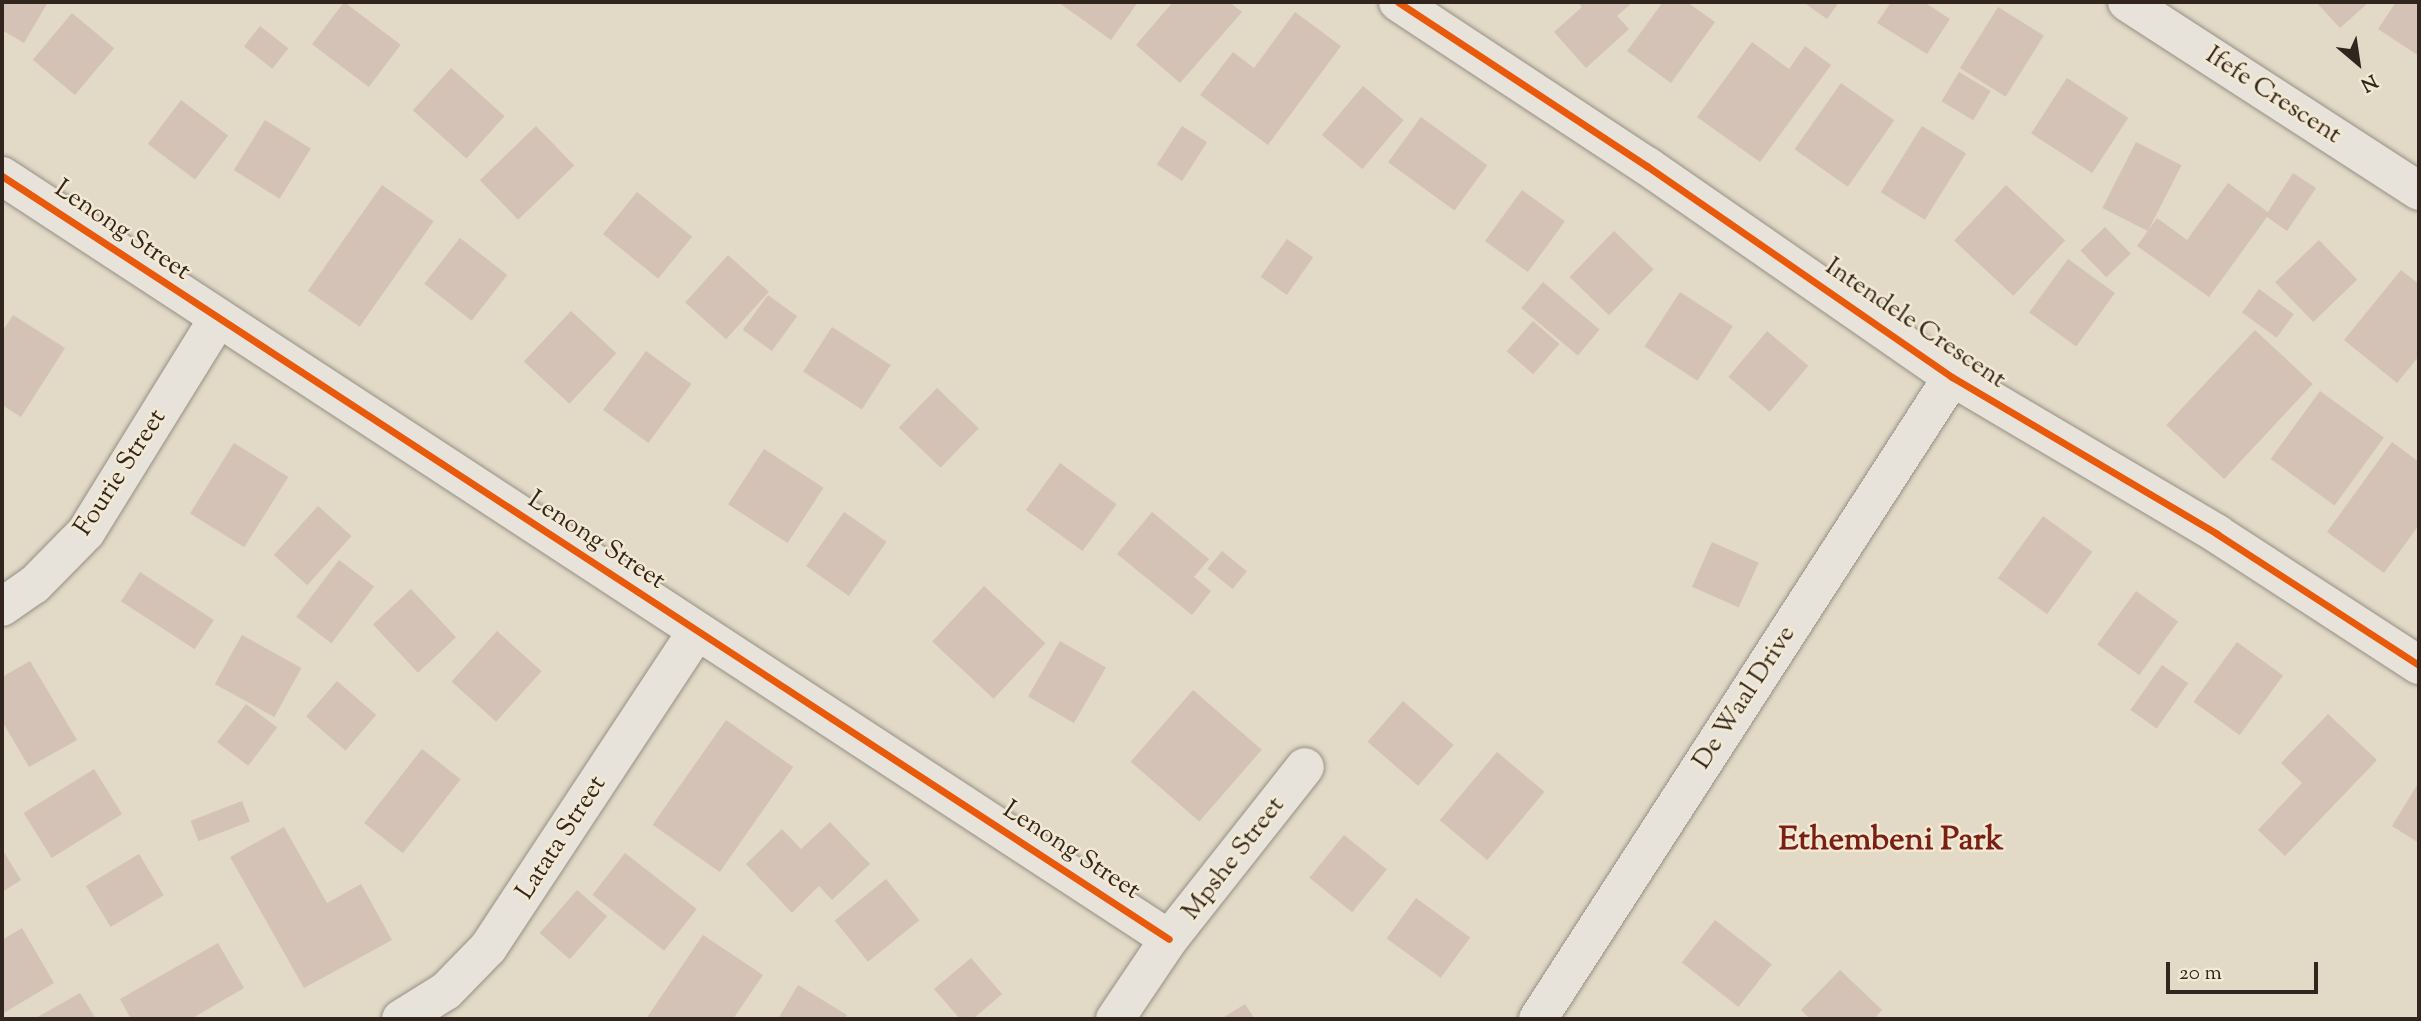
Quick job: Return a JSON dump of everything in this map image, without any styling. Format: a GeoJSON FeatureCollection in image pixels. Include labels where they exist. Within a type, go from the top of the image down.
{"type":"FeatureCollection","features":[{"type":"Feature","properties":{"kind":"street","name":"Intendele Crescent"},"geometry":{"type":"LineString","coordinates":[[1398,2],[1659,173],[1952,377],[2217,534],[2419,665]]}},
{"type":"Feature","properties":{"kind":"street","name":"Ifefe Crescent"},"geometry":{"type":"LineString","coordinates":[[2127,2],[2419,191]]}},
{"type":"Feature","properties":{"kind":"street","name":"Lenong Street"},"geometry":{"type":"LineString","coordinates":[[2,176],[217,320],[1169,939]]}},
{"type":"Feature","properties":{"kind":"street","name":"Fourie Street"},"geometry":{"type":"LineString","coordinates":[[2,607],[34,585],[86,532],[217,320]]}},
{"type":"Feature","properties":{"kind":"street","name":"De Waal Drive"},"geometry":{"type":"LineString","coordinates":[[1538,1019],[1952,377]]}},
{"type":"Feature","properties":{"kind":"street","name":"Latata Street"},"geometry":{"type":"LineString","coordinates":[[401,1019],[446,991],[488,948],[696,632]]}},
{"type":"Feature","properties":{"kind":"street","name":"Mpshe Street"},"geometry":{"type":"LineString","coordinates":[[1115,1019],[1169,939],[1305,767]]}},
{"type":"Feature","properties":{"kind":"building"},"geometry":{"type":"Polygon","coordinates":[[[2,2],[48,2],[24,43],[2,30],[2,2]]]}},
{"type":"Feature","properties":{"kind":"building"},"geometry":{"type":"Polygon","coordinates":[[[344,2],[401,45],[369,87],[312,44],[344,2]]]}},
{"type":"Feature","properties":{"kind":"building"},"geometry":{"type":"Polygon","coordinates":[[[1058,2],[1138,2],[1111,40],[1058,2]]]}},
{"type":"Feature","properties":{"kind":"building"},"geometry":{"type":"Polygon","coordinates":[[[1173,2],[1229,2],[1242,12],[1180,83],[1136,45],[1173,2]]]}},
{"type":"Feature","properties":{"kind":"building"},"geometry":{"type":"Polygon","coordinates":[[[1577,2],[1633,2],[1617,16],[1629,29],[1586,68],[1554,32],[1582,7],[1577,2]]]}},
{"type":"Feature","properties":{"kind":"building"},"geometry":{"type":"Polygon","coordinates":[[[1663,2],[1687,2],[1715,22],[1671,83],[1627,51],[1663,2]]]}},
{"type":"Feature","properties":{"kind":"building"},"geometry":{"type":"Polygon","coordinates":[[[1803,2],[1839,2],[1827,19],[1803,2]]]}},
{"type":"Feature","properties":{"kind":"building"},"geometry":{"type":"Polygon","coordinates":[[[1891,2],[1924,2],[1950,19],[1927,54],[1877,23],[1891,2]]]}},
{"type":"Feature","properties":{"kind":"building"},"geometry":{"type":"Polygon","coordinates":[[[2316,2],[2369,2],[2340,28],[2316,2]]]}},
{"type":"Feature","properties":{"kind":"building"},"geometry":{"type":"Polygon","coordinates":[[[2396,2],[2419,2],[2419,56],[2378,29],[2396,2]]]}},
{"type":"Feature","properties":{"kind":"building"},"geometry":{"type":"Polygon","coordinates":[[[1998,7],[2044,36],[2006,97],[1960,68],[1998,7]]]}},
{"type":"Feature","properties":{"kind":"building"},"geometry":{"type":"Polygon","coordinates":[[[1295,12],[1341,46],[1268,145],[1200,95],[1233,52],[1254,68],[1295,12]]]}},
{"type":"Feature","properties":{"kind":"building"},"geometry":{"type":"Polygon","coordinates":[[[72,13],[114,48],[75,95],[33,60],[72,13]]]}},
{"type":"Feature","properties":{"kind":"building"},"geometry":{"type":"Polygon","coordinates":[[[260,26],[288,48],[272,69],[244,46],[260,26]]]}},
{"type":"Feature","properties":{"kind":"building"},"geometry":{"type":"Polygon","coordinates":[[[1752,42],[1789,69],[1805,46],[1831,65],[1760,162],[1697,117],[1752,42]]]}},
{"type":"Feature","properties":{"kind":"building"},"geometry":{"type":"Polygon","coordinates":[[[451,68],[505,116],[466,159],[413,110],[451,68]]]}},
{"type":"Feature","properties":{"kind":"building"},"geometry":{"type":"Polygon","coordinates":[[[1959,72],[1991,91],[1973,120],[1941,101],[1959,72]]]}},
{"type":"Feature","properties":{"kind":"building"},"geometry":{"type":"Polygon","coordinates":[[[2067,78],[2128,118],[2092,173],[2031,133],[2067,78]]]}},
{"type":"Feature","properties":{"kind":"building"},"geometry":{"type":"Polygon","coordinates":[[[1841,83],[1894,120],[1848,187],[1795,149],[1841,83]]]}},
{"type":"Feature","properties":{"kind":"building"},"geometry":{"type":"Polygon","coordinates":[[[1363,86],[1404,120],[1362,169],[1322,135],[1363,86]]]}},
{"type":"Feature","properties":{"kind":"building"},"geometry":{"type":"Polygon","coordinates":[[[181,100],[228,136],[195,179],[148,144],[181,100]]]}},
{"type":"Feature","properties":{"kind":"building"},"geometry":{"type":"Polygon","coordinates":[[[1421,117],[1487,165],[1454,211],[1388,162],[1421,117]]]}},
{"type":"Feature","properties":{"kind":"building"},"geometry":{"type":"Polygon","coordinates":[[[265,120],[311,149],[280,199],[234,170],[265,120]]]}},
{"type":"Feature","properties":{"kind":"building"},"geometry":{"type":"Polygon","coordinates":[[[536,126],[574,166],[518,220],[480,180],[536,126]]]}},
{"type":"Feature","properties":{"kind":"building"},"geometry":{"type":"Polygon","coordinates":[[[1182,126],[1207,142],[1182,181],[1157,165],[1182,126]]]}},
{"type":"Feature","properties":{"kind":"building"},"geometry":{"type":"Polygon","coordinates":[[[1922,126],[1966,154],[1925,220],[1881,192],[1922,126]]]}},
{"type":"Feature","properties":{"kind":"building"},"geometry":{"type":"Polygon","coordinates":[[[2136,142],[2181,165],[2148,231],[2102,208],[2136,142]]]}},
{"type":"Feature","properties":{"kind":"building"},"geometry":{"type":"Polygon","coordinates":[[[2293,173],[2316,188],[2287,231],[2267,217],[2209,297],[2137,246],[2157,218],[2187,240],[2228,183],[2268,212],[2293,173]]]}},
{"type":"Feature","properties":{"kind":"building"},"geometry":{"type":"Polygon","coordinates":[[[382,185],[434,221],[360,327],[308,291],[382,185]]]}},
{"type":"Feature","properties":{"kind":"building"},"geometry":{"type":"Polygon","coordinates":[[[2006,185],[2065,240],[2013,296],[1954,241],[2006,185]]]}},
{"type":"Feature","properties":{"kind":"building"},"geometry":{"type":"Polygon","coordinates":[[[1522,190],[1565,221],[1528,272],[1485,241],[1522,190]]]}},
{"type":"Feature","properties":{"kind":"building"},"geometry":{"type":"Polygon","coordinates":[[[637,192],[692,237],[658,279],[603,234],[637,192]]]}},
{"type":"Feature","properties":{"kind":"building"},"geometry":{"type":"Polygon","coordinates":[[[2105,227],[2131,254],[2106,277],[2081,251],[2105,227]]]}},
{"type":"Feature","properties":{"kind":"building"},"geometry":{"type":"Polygon","coordinates":[[[1614,231],[1654,269],[1609,315],[1570,277],[1614,231]]]}},
{"type":"Feature","properties":{"kind":"building"},"geometry":{"type":"Polygon","coordinates":[[[460,238],[507,275],[472,321],[424,284],[460,238]]]}},
{"type":"Feature","properties":{"kind":"building"},"geometry":{"type":"Polygon","coordinates":[[[1287,239],[1313,257],[1287,295],[1261,277],[1287,239]]]}},
{"type":"Feature","properties":{"kind":"building"},"geometry":{"type":"Polygon","coordinates":[[[2319,240],[2357,280],[2313,322],[2275,282],[2319,240]]]}},
{"type":"Feature","properties":{"kind":"building"},"geometry":{"type":"Polygon","coordinates":[[[728,255],[769,292],[726,339],[685,303],[728,255]]]}},
{"type":"Feature","properties":{"kind":"building"},"geometry":{"type":"Polygon","coordinates":[[[2068,259],[2115,293],[2076,346],[2029,312],[2068,259]]]}},
{"type":"Feature","properties":{"kind":"building"},"geometry":{"type":"Polygon","coordinates":[[[2401,270],[2419,284],[2419,356],[2397,383],[2344,340],[2401,270]]]}},
{"type":"Feature","properties":{"kind":"building"},"geometry":{"type":"Polygon","coordinates":[[[1543,282],[1600,330],[1578,356],[1521,308],[1543,282]]]}},
{"type":"Feature","properties":{"kind":"building"},"geometry":{"type":"Polygon","coordinates":[[[2259,289],[2294,314],[2277,338],[2242,312],[2259,289]]]}},
{"type":"Feature","properties":{"kind":"building"},"geometry":{"type":"Polygon","coordinates":[[[1680,292],[1733,326],[1697,381],[1645,347],[1680,292]]]}},
{"type":"Feature","properties":{"kind":"building"},"geometry":{"type":"Polygon","coordinates":[[[768,295],[797,316],[772,351],[743,330],[768,295]]]}},
{"type":"Feature","properties":{"kind":"building"},"geometry":{"type":"Polygon","coordinates":[[[571,311],[616,353],[569,404],[524,361],[571,311]]]}},
{"type":"Feature","properties":{"kind":"building"},"geometry":{"type":"Polygon","coordinates":[[[13,315],[65,348],[21,417],[2,405],[2,332],[13,315]]]}},
{"type":"Feature","properties":{"kind":"building"},"geometry":{"type":"Polygon","coordinates":[[[1533,321],[1559,344],[1533,374],[1507,351],[1533,321]]]}},
{"type":"Feature","properties":{"kind":"building"},"geometry":{"type":"Polygon","coordinates":[[[832,327],[891,365],[862,410],[803,371],[832,327]]]}},
{"type":"Feature","properties":{"kind":"building"},"geometry":{"type":"Polygon","coordinates":[[[2255,330],[2313,384],[2224,479],[2166,425],[2255,330]]]}},
{"type":"Feature","properties":{"kind":"building"},"geometry":{"type":"Polygon","coordinates":[[[1767,331],[1808,366],[1770,412],[1728,377],[1767,331]]]}},
{"type":"Feature","properties":{"kind":"building"},"geometry":{"type":"Polygon","coordinates":[[[646,351],[691,384],[648,443],[603,410],[646,351]]]}},
{"type":"Feature","properties":{"kind":"building"},"geometry":{"type":"Polygon","coordinates":[[[937,388],[979,428],[941,468],[899,428],[937,388]]]}},
{"type":"Feature","properties":{"kind":"building"},"geometry":{"type":"Polygon","coordinates":[[[2320,391],[2384,437],[2335,505],[2271,459],[2320,391]]]}},
{"type":"Feature","properties":{"kind":"building"},"geometry":{"type":"Polygon","coordinates":[[[2392,442],[2419,462],[2419,525],[2384,573],[2327,532],[2392,442]]]}},
{"type":"Feature","properties":{"kind":"building"},"geometry":{"type":"Polygon","coordinates":[[[234,443],[288,477],[244,547],[190,513],[234,443]]]}},
{"type":"Feature","properties":{"kind":"building"},"geometry":{"type":"Polygon","coordinates":[[[764,449],[824,488],[788,543],[728,504],[764,449]]]}},
{"type":"Feature","properties":{"kind":"building"},"geometry":{"type":"Polygon","coordinates":[[[1060,463],[1117,504],[1083,551],[1026,510],[1060,463]]]}},
{"type":"Feature","properties":{"kind":"building"},"geometry":{"type":"Polygon","coordinates":[[[318,506],[351,536],[307,585],[274,555],[318,506]]]}},
{"type":"Feature","properties":{"kind":"building"},"geometry":{"type":"Polygon","coordinates":[[[844,512],[887,542],[849,596],[806,566],[844,512]]]}},
{"type":"Feature","properties":{"kind":"building"},"geometry":{"type":"Polygon","coordinates":[[[1152,512],[1209,559],[1194,577],[1211,591],[1192,615],[1117,554],[1152,512]]]}},
{"type":"Feature","properties":{"kind":"building"},"geometry":{"type":"Polygon","coordinates":[[[2043,516],[2092,552],[2047,614],[1998,578],[2043,516]]]}},
{"type":"Feature","properties":{"kind":"building"},"geometry":{"type":"Polygon","coordinates":[[[1712,542],[1759,563],[1739,608],[1692,587],[1712,542]]]}},
{"type":"Feature","properties":{"kind":"building"},"geometry":{"type":"Polygon","coordinates":[[[1222,551],[1247,571],[1232,589],[1208,569],[1222,551]]]}},
{"type":"Feature","properties":{"kind":"building"},"geometry":{"type":"Polygon","coordinates":[[[339,560],[374,586],[331,643],[296,617],[339,560]]]}},
{"type":"Feature","properties":{"kind":"building"},"geometry":{"type":"Polygon","coordinates":[[[140,572],[214,620],[195,649],[121,601],[140,572]]]}},
{"type":"Feature","properties":{"kind":"building"},"geometry":{"type":"Polygon","coordinates":[[[984,586],[1045,643],[994,699],[932,642],[984,586]]]}},
{"type":"Feature","properties":{"kind":"building"},"geometry":{"type":"Polygon","coordinates":[[[411,589],[456,637],[418,673],[373,624],[411,589]]]}},
{"type":"Feature","properties":{"kind":"building"},"geometry":{"type":"Polygon","coordinates":[[[2136,591],[2178,622],[2139,675],[2097,644],[2136,591]]]}},
{"type":"Feature","properties":{"kind":"building"},"geometry":{"type":"Polygon","coordinates":[[[497,631],[542,671],[496,722],[451,682],[497,631]]]}},
{"type":"Feature","properties":{"kind":"building"},"geometry":{"type":"Polygon","coordinates":[[[242,635],[301,668],[274,717],[215,684],[242,635]]]}},
{"type":"Feature","properties":{"kind":"building"},"geometry":{"type":"Polygon","coordinates":[[[1060,641],[1106,667],[1074,723],[1028,696],[1060,641]]]}},
{"type":"Feature","properties":{"kind":"building"},"geometry":{"type":"Polygon","coordinates":[[[2237,642],[2283,676],[2240,735],[2194,702],[2237,642]]]}},
{"type":"Feature","properties":{"kind":"building"},"geometry":{"type":"Polygon","coordinates":[[[30,661],[77,740],[29,767],[2,721],[2,677],[30,661]]]}},
{"type":"Feature","properties":{"kind":"building"},"geometry":{"type":"Polygon","coordinates":[[[2162,665],[2188,683],[2157,728],[2130,710],[2162,665]]]}},
{"type":"Feature","properties":{"kind":"building"},"geometry":{"type":"Polygon","coordinates":[[[337,681],[376,715],[345,751],[306,716],[337,681]]]}},
{"type":"Feature","properties":{"kind":"building"},"geometry":{"type":"Polygon","coordinates":[[[1193,690],[1262,750],[1199,821],[1131,762],[1193,690]]]}},
{"type":"Feature","properties":{"kind":"building"},"geometry":{"type":"Polygon","coordinates":[[[1403,701],[1454,745],[1418,786],[1368,742],[1403,701]]]}},
{"type":"Feature","properties":{"kind":"building"},"geometry":{"type":"Polygon","coordinates":[[[246,704],[277,727],[248,766],[217,742],[246,704]]]}},
{"type":"Feature","properties":{"kind":"building"},"geometry":{"type":"Polygon","coordinates":[[[2328,714],[2377,760],[2285,856],[2258,830],[2302,783],[2281,763],[2328,714]]]}},
{"type":"Feature","properties":{"kind":"building"},"geometry":{"type":"Polygon","coordinates":[[[726,720],[793,767],[720,872],[653,825],[726,720]]]}},
{"type":"Feature","properties":{"kind":"building"},"geometry":{"type":"Polygon","coordinates":[[[422,749],[461,779],[403,853],[364,823],[422,749]]]}},
{"type":"Feature","properties":{"kind":"building"},"geometry":{"type":"Polygon","coordinates":[[[1497,752],[1544,792],[1487,860],[1440,820],[1497,752]]]}},
{"type":"Feature","properties":{"kind":"building"},"geometry":{"type":"Polygon","coordinates":[[[94,769],[122,814],[52,858],[24,813],[94,769]]]}},
{"type":"Feature","properties":{"kind":"building"},"geometry":{"type":"Polygon","coordinates":[[[2419,782],[2419,843],[2392,826],[2419,782]]]}},
{"type":"Feature","properties":{"kind":"building"},"geometry":{"type":"Polygon","coordinates":[[[242,801],[250,822],[199,841],[191,821],[242,801]]]}},
{"type":"Feature","properties":{"kind":"building"},"geometry":{"type":"Polygon","coordinates":[[[830,822],[870,864],[832,900],[819,886],[792,913],[746,864],[782,829],[801,849],[830,822]]]}},
{"type":"Feature","properties":{"kind":"building"},"geometry":{"type":"Polygon","coordinates":[[[284,827],[327,903],[361,884],[392,940],[304,988],[230,857],[284,827]]]}},
{"type":"Feature","properties":{"kind":"building"},"geometry":{"type":"Polygon","coordinates":[[[1344,835],[1387,870],[1352,912],[1309,878],[1344,835]]]}},
{"type":"Feature","properties":{"kind":"building"},"geometry":{"type":"Polygon","coordinates":[[[2,849],[21,880],[2,892],[2,849]]]}},
{"type":"Feature","properties":{"kind":"building"},"geometry":{"type":"Polygon","coordinates":[[[625,853],[697,909],[664,951],[592,895],[625,853]]]}},
{"type":"Feature","properties":{"kind":"building"},"geometry":{"type":"Polygon","coordinates":[[[139,854],[164,895],[111,927],[86,886],[139,854]]]}},
{"type":"Feature","properties":{"kind":"building"},"geometry":{"type":"Polygon","coordinates":[[[886,879],[919,920],[868,962],[835,921],[886,879]]]}},
{"type":"Feature","properties":{"kind":"building"},"geometry":{"type":"Polygon","coordinates":[[[577,890],[607,916],[570,959],[540,933],[577,890]]]}},
{"type":"Feature","properties":{"kind":"building"},"geometry":{"type":"Polygon","coordinates":[[[1416,898],[1470,937],[1441,978],[1387,938],[1416,898]]]}},
{"type":"Feature","properties":{"kind":"building"},"geometry":{"type":"Polygon","coordinates":[[[1715,920],[1772,964],[1738,1007],[1682,963],[1715,920]]]}},
{"type":"Feature","properties":{"kind":"building"},"geometry":{"type":"Polygon","coordinates":[[[22,928],[54,983],[2,1014],[2,940],[22,928]]]}},
{"type":"Feature","properties":{"kind":"building"},"geometry":{"type":"Polygon","coordinates":[[[703,935],[763,975],[733,1019],[646,1019],[703,935]]]}},
{"type":"Feature","properties":{"kind":"building"},"geometry":{"type":"Polygon","coordinates":[[[218,943],[244,988],[191,1019],[131,1019],[120,999],[218,943]]]}},
{"type":"Feature","properties":{"kind":"building"},"geometry":{"type":"Polygon","coordinates":[[[971,958],[1002,994],[973,1019],[960,1019],[934,989],[971,958]]]}},
{"type":"Feature","properties":{"kind":"building"},"geometry":{"type":"Polygon","coordinates":[[[1840,970],[1882,1010],[1874,1019],[1810,1019],[1801,1010],[1840,970]]]}},
{"type":"Feature","properties":{"kind":"building"},"geometry":{"type":"Polygon","coordinates":[[[798,985],[847,1015],[844,1019],[778,1019],[798,985]]]}},
{"type":"Feature","properties":{"kind":"building"},"geometry":{"type":"Polygon","coordinates":[[[80,993],[96,1019],[34,1019],[80,993]]]}},
{"type":"Feature","properties":{"kind":"building"},"geometry":{"type":"Polygon","coordinates":[[[1245,1004],[1255,1019],[1221,1019],[1245,1004]]]}},
{"type":"Feature","properties":{"kind":"cycle path"},"geometry":{"type":"LineString","coordinates":[[1398,2],[1647,166],[1952,377],[2217,534],[2419,665]]}},
{"type":"Feature","properties":{"kind":"cycle path"},"geometry":{"type":"LineString","coordinates":[[2,176],[1169,939]]}},
{"type":"Feature","properties":{"kind":"district","name":"Ethembeni Park"},"geometry":{"type":"Point","coordinates":[1891,842]}}]}
